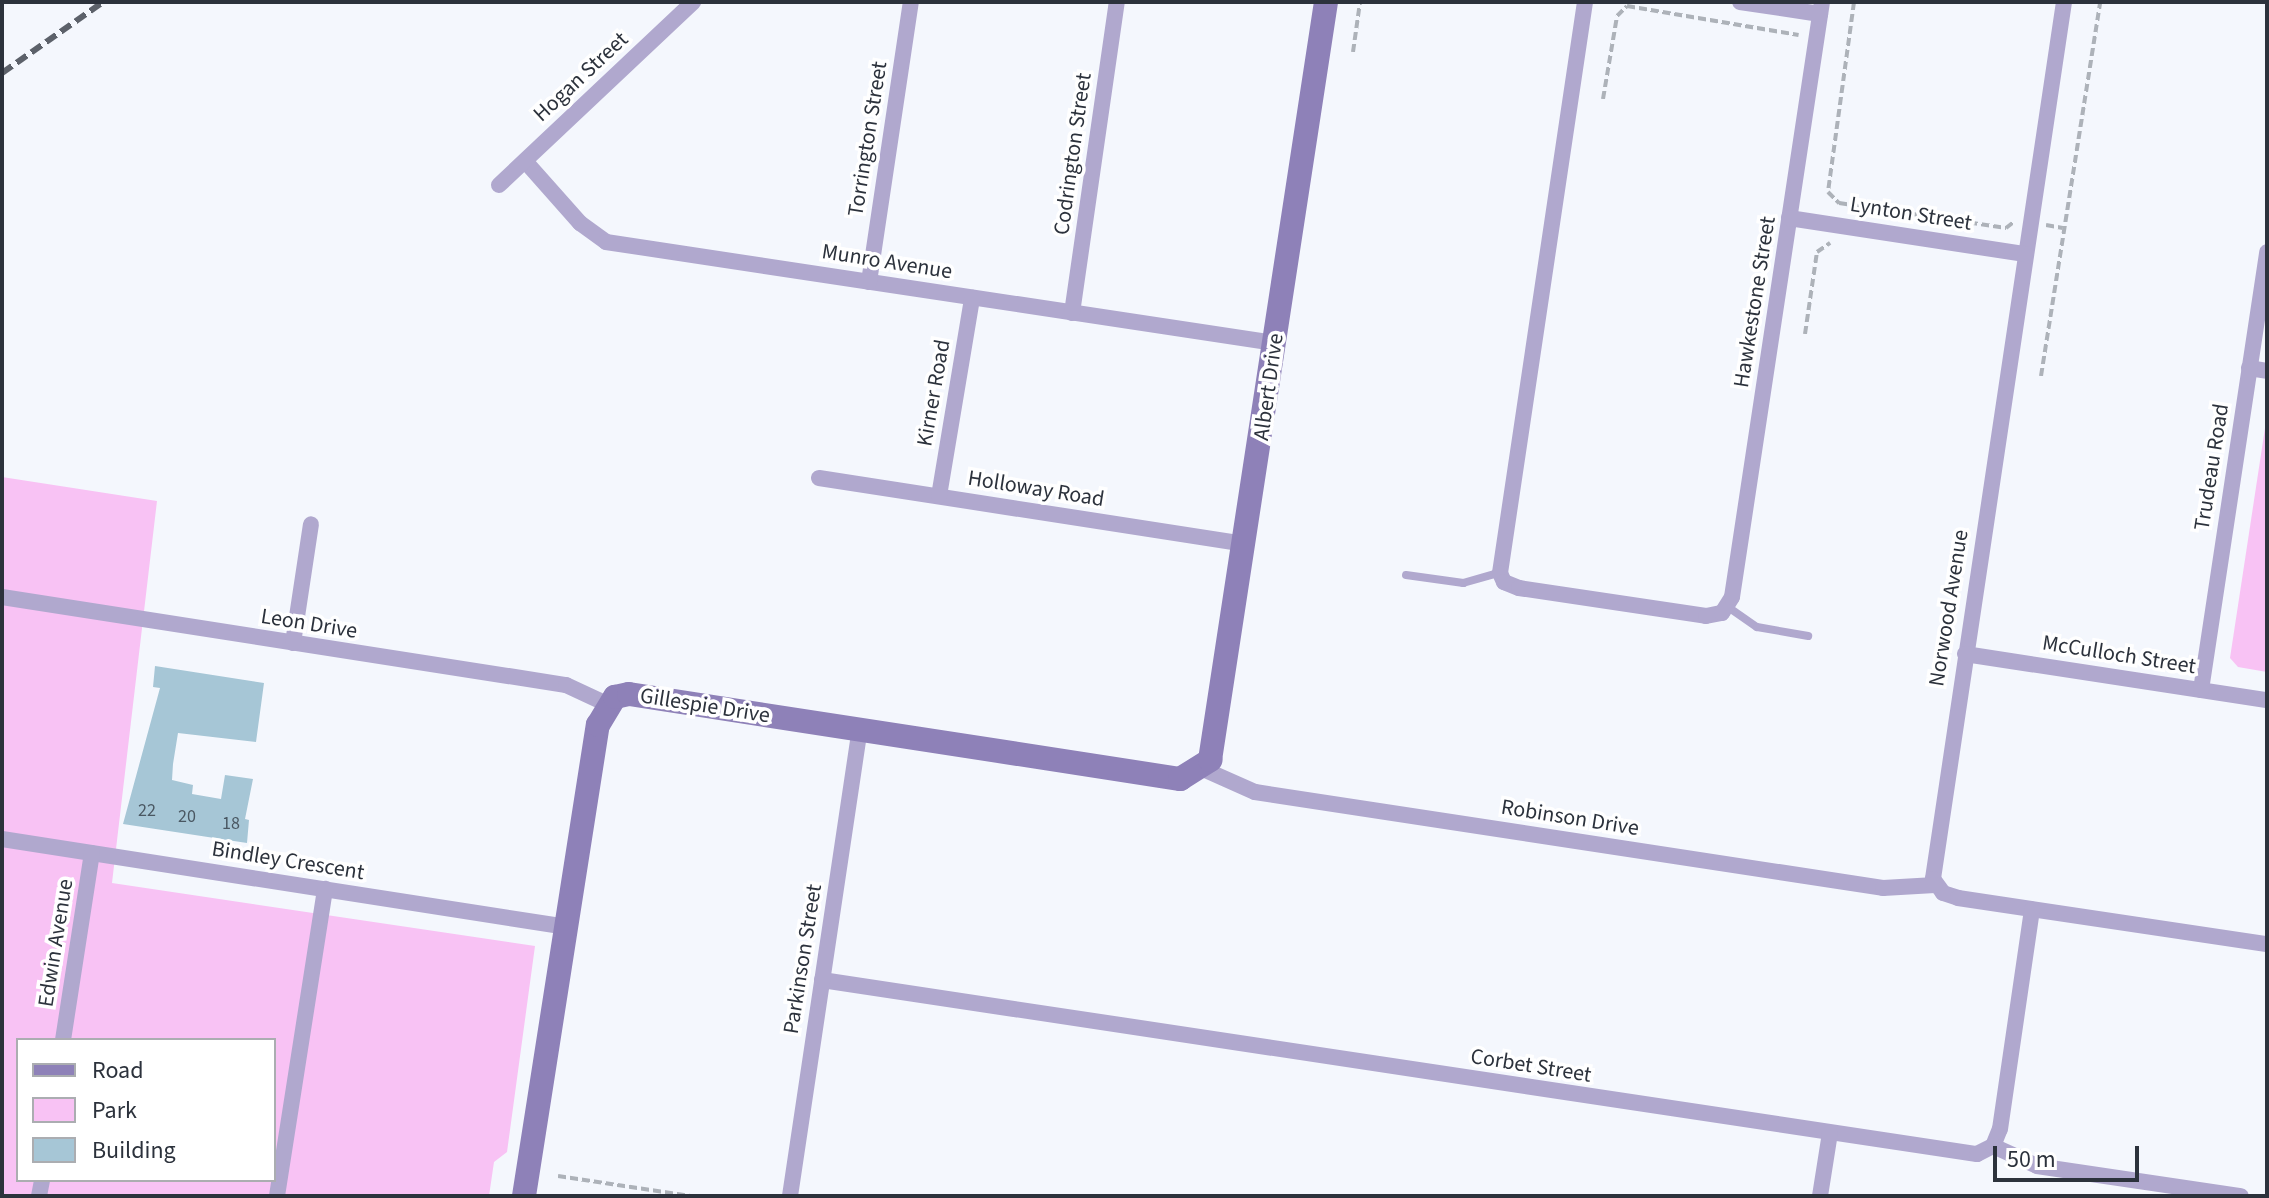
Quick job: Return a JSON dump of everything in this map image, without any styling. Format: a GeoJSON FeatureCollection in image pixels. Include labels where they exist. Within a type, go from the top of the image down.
{"type":"FeatureCollection","features":[{"type":"Feature","properties":{"kind":"street","name":"Hogan Street"},"geometry":{"type":"LineString","coordinates":[[499,185],[693,2]]}},
{"type":"Feature","properties":{"kind":"street","name":"Torrington Street"},"geometry":{"type":"LineString","coordinates":[[869,282],[911,2]]}},
{"type":"Feature","properties":{"kind":"street","name":"Codrington Street"},"geometry":{"type":"LineString","coordinates":[[1072,313],[1117,2]]}},
{"type":"Feature","properties":{"kind":"street","name":"Albert Drive"},"geometry":{"type":"LineString","coordinates":[[1203,769],[1213,749],[1246,544],[1326,2]]}},
{"type":"Feature","properties":{"kind":"street"},"geometry":{"type":"LineString","coordinates":[[1585,2],[1500,573],[1504,582],[1519,588],[1706,616],[1728,607]]}},
{"type":"Feature","properties":{"kind":"street"},"geometry":{"type":"LineString","coordinates":[[1740,2],[1821,8]]}},
{"type":"Feature","properties":{"kind":"street","name":"Norwood Avenue"},"geometry":{"type":"LineString","coordinates":[[1935,885],[1932,872],[2064,2]]}},
{"type":"Feature","properties":{"kind":"street","name":"Hawkestone Street"},"geometry":{"type":"LineString","coordinates":[[1728,607],[1821,8]]}},
{"type":"Feature","properties":{"kind":"street","name":"Munro Avenue"},"geometry":{"type":"LineString","coordinates":[[525,161],[580,223],[606,242],[1275,343]]}},
{"type":"Feature","properties":{"kind":"street","name":"Lynton Street"},"geometry":{"type":"LineString","coordinates":[[1789,218],[2025,254]]}},
{"type":"Feature","properties":{"kind":"street","name":"Trudeau Road"},"geometry":{"type":"LineString","coordinates":[[2201,690],[2267,252]]}},
{"type":"Feature","properties":{"kind":"street","name":"Kirner Road"},"geometry":{"type":"LineString","coordinates":[[939,496],[972,298]]}},
{"type":"Feature","properties":{"kind":"street"},"geometry":{"type":"LineString","coordinates":[[2249,368],[2267,371]]}},
{"type":"Feature","properties":{"kind":"street","name":"Holloway Road"},"geometry":{"type":"LineString","coordinates":[[819,478],[1246,544]]}},
{"type":"Feature","properties":{"kind":"street"},"geometry":{"type":"LineString","coordinates":[[293,643],[311,524]]}},
{"type":"Feature","properties":{"kind":"street","name":"Leon Drive"},"geometry":{"type":"LineString","coordinates":[[2,597],[566,685],[607,704]]}},
{"type":"Feature","properties":{"kind":"street","name":"McCulloch Street"},"geometry":{"type":"LineString","coordinates":[[1965,654],[2267,700]]}},
{"type":"Feature","properties":{"kind":"street","name":"Gillespie Drive"},"geometry":{"type":"LineString","coordinates":[[524,1196],[598,725],[607,704],[629,694],[1180,779],[1203,769]]}},
{"type":"Feature","properties":{"kind":"street","name":"Parkinson Street"},"geometry":{"type":"LineString","coordinates":[[790,1196],[860,730]]}},
{"type":"Feature","properties":{"kind":"street","name":"Robinson Drive"},"geometry":{"type":"LineString","coordinates":[[1203,769],[1255,792],[1883,888],[1935,885]]}},
{"type":"Feature","properties":{"kind":"street","name":"Bindley Crescent"},"geometry":{"type":"LineString","coordinates":[[2,839],[567,927]]}},
{"type":"Feature","properties":{"kind":"street","name":"Edwin Avenue"},"geometry":{"type":"LineString","coordinates":[[63,1038],[92,853]]}},
{"type":"Feature","properties":{"kind":"street"},"geometry":{"type":"LineString","coordinates":[[1935,885],[1958,898],[2267,944]]}},
{"type":"Feature","properties":{"kind":"street"},"geometry":{"type":"LineString","coordinates":[[277,1196],[325,889]]}},
{"type":"Feature","properties":{"kind":"street"},"geometry":{"type":"LineString","coordinates":[[2032,909],[1993,1146],[2037,1166],[2241,1196]]}},
{"type":"Feature","properties":{"kind":"street","name":"Corbet Street"},"geometry":{"type":"LineString","coordinates":[[822,980],[1959,1154],[1993,1146]]}},
{"type":"Feature","properties":{"kind":"street"},"geometry":{"type":"LineString","coordinates":[[1820,1196],[1830,1133]]}},
{"type":"Feature","properties":{"kind":"lane"},"geometry":{"type":"LineString","coordinates":[[1406,575],[1463,583],[1500,573]]}},
{"type":"Feature","properties":{"kind":"lane"},"geometry":{"type":"LineString","coordinates":[[1728,607],[1757,627],[1808,636]]}},
{"type":"Feature","properties":{"kind":"path"},"geometry":{"type":"LineString","coordinates":[[1353,52],[1360,2]]}},
{"type":"Feature","properties":{"kind":"path"},"geometry":{"type":"LineString","coordinates":[[1615,2],[1623,9]]}},
{"type":"Feature","properties":{"kind":"path"},"geometry":{"type":"LineString","coordinates":[[1854,2],[1828,192],[1839,203],[2006,228],[2016,220],[2019,205]]}},
{"type":"Feature","properties":{"kind":"path"},"geometry":{"type":"LineString","coordinates":[[2041,376],[2100,2]]}},
{"type":"Feature","properties":{"kind":"path"},"geometry":{"type":"LineString","coordinates":[[1603,99],[1617,16],[1623,9],[1635,4],[1794,31],[1807,40]]}},
{"type":"Feature","properties":{"kind":"path"},"geometry":{"type":"LineString","coordinates":[[1805,334],[1817,252],[1831,243],[1846,245]]}},
{"type":"Feature","properties":{"kind":"path"},"geometry":{"type":"LineString","coordinates":[[558,1176],[691,1196]]}},
{"type":"Feature","properties":{"kind":"green space"},"geometry":{"type":"Polygon","coordinates":[[[2267,415],[2267,672],[2238,667],[2230,658],[2267,415]]]}},
{"type":"Feature","properties":{"kind":"green space"},"geometry":{"type":"Polygon","coordinates":[[[2,477],[157,501],[112,883],[535,946],[507,1152],[494,1162],[489,1196],[2,1196],[2,477]]]}},
{"type":"Feature","properties":{"kind":"building"},"geometry":{"type":"Polygon","coordinates":[[[155,666],[264,683],[256,742],[178,733],[173,764],[172,780],[193,785],[192,794],[221,799],[225,775],[253,779],[245,819],[249,820],[247,843],[123,824],[160,688],[153,687],[155,666]]]}},
{"type":"Feature","properties":{"kind":"railway"},"geometry":{"type":"LineString","coordinates":[[2,73],[103,2]]}}]}
